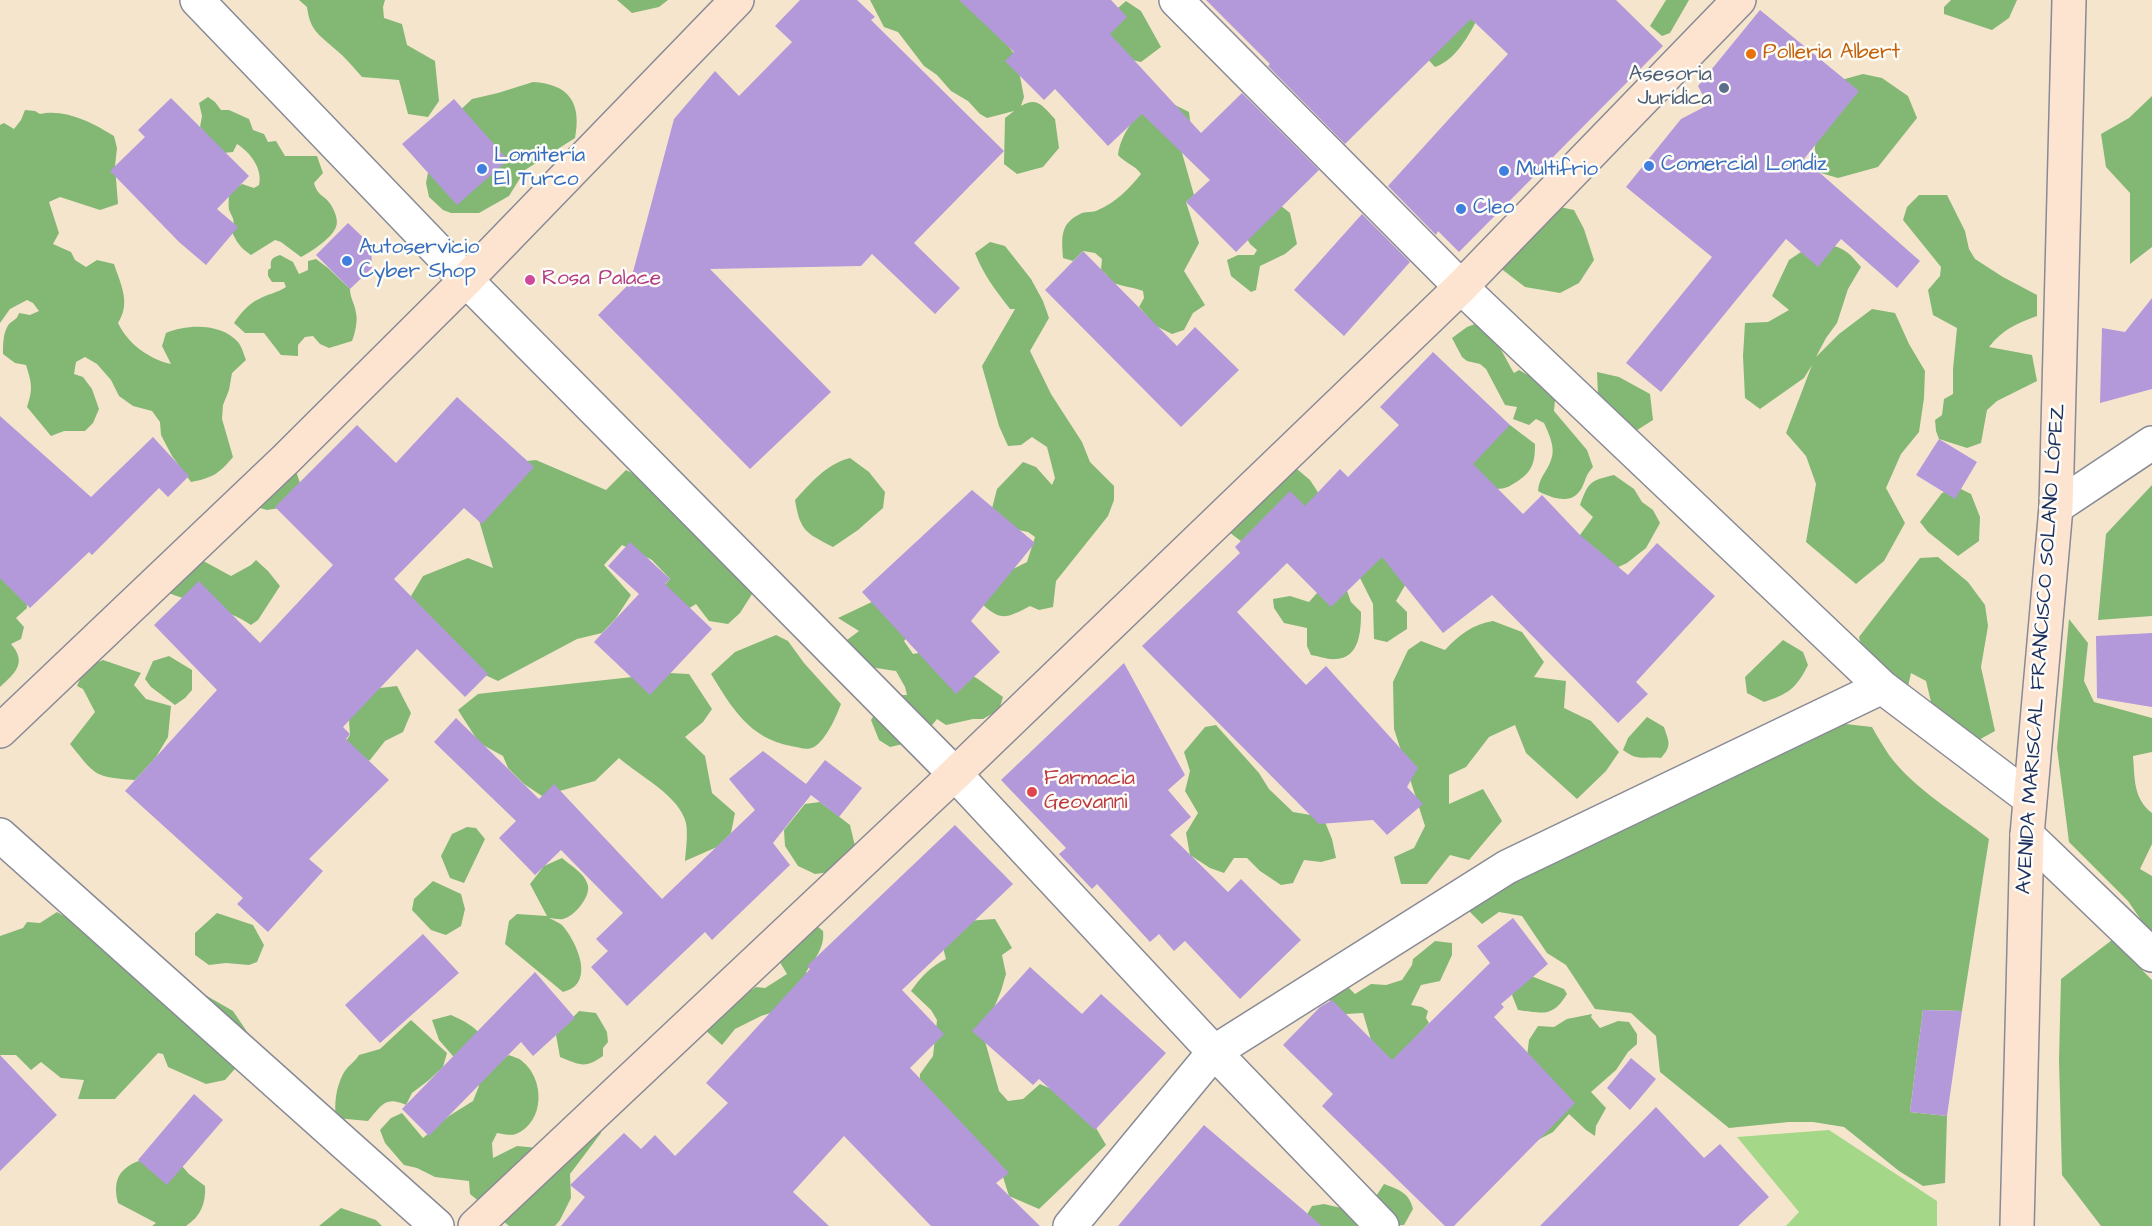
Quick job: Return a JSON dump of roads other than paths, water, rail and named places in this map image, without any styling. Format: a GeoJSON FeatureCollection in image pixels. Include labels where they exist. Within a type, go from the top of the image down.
{"type":"FeatureCollection","features":[{"type":"Feature","properties":{"kind":"main road"},"geometry":{"type":"LineString","coordinates":[[0,731],[286,459],[466,279],[737,0]]}},
{"type":"Feature","properties":{"kind":"main road"},"geometry":{"type":"LineString","coordinates":[[475,1226],[955,774],[1461,287],[1739,0]]}},
{"type":"Feature","properties":{"kind":"main road","name":"AVENIDA MARISCAL FRANCISCO SOLANO LÓPEZ"},"geometry":{"type":"LineString","coordinates":[[2017,1226],[2027,835],[2056,507],[2069,0]]}},
{"type":"Feature","properties":{"kind":"street"},"geometry":{"type":"LineString","coordinates":[[197,0],[466,279],[955,774],[1214,1052],[1382,1226]]}},
{"type":"Feature","properties":{"kind":"street"},"geometry":{"type":"LineString","coordinates":[[1176,0],[1461,287],[1882,687],[2030,798]]}},
{"type":"Feature","properties":{"kind":"street"},"geometry":{"type":"LineString","coordinates":[[2056,507],[2152,443]]}},
{"type":"Feature","properties":{"kind":"street"},"geometry":{"type":"LineString","coordinates":[[1070,1226],[1214,1052],[1507,867],[1882,687]]}},
{"type":"Feature","properties":{"kind":"street"},"geometry":{"type":"LineString","coordinates":[[0,835],[437,1226]]}},
{"type":"Feature","properties":{"kind":"street"},"geometry":{"type":"LineString","coordinates":[[2027,835],[2152,955]]}},
{"type":"Feature","properties":{"kind":"place","name":"Polleria Albert"},"geometry":{"type":"Point","coordinates":[1751,54]}},
{"type":"Feature","properties":{"kind":"place","name":"Asesoria Jurídica"},"geometry":{"type":"Point","coordinates":[1724,88]}},
{"type":"Feature","properties":{"kind":"place","name":"Comercial Londiz"},"geometry":{"type":"Point","coordinates":[1649,166]}},
{"type":"Feature","properties":{"kind":"place","name":"Lomitería El Turco"},"geometry":{"type":"Point","coordinates":[482,169]}},
{"type":"Feature","properties":{"kind":"place","name":"Multifrio"},"geometry":{"type":"Point","coordinates":[1504,171]}},
{"type":"Feature","properties":{"kind":"place","name":"Cleo"},"geometry":{"type":"Point","coordinates":[1461,209]}},
{"type":"Feature","properties":{"kind":"place","name":"Autoservicio Cyber Shop"},"geometry":{"type":"Point","coordinates":[347,261]}},
{"type":"Feature","properties":{"kind":"place","name":"Rosa Palace"},"geometry":{"type":"Point","coordinates":[530,280]}},
{"type":"Feature","properties":{"kind":"place","name":"Farmacia Geovanni"},"geometry":{"type":"Point","coordinates":[1032,792]}}]}
